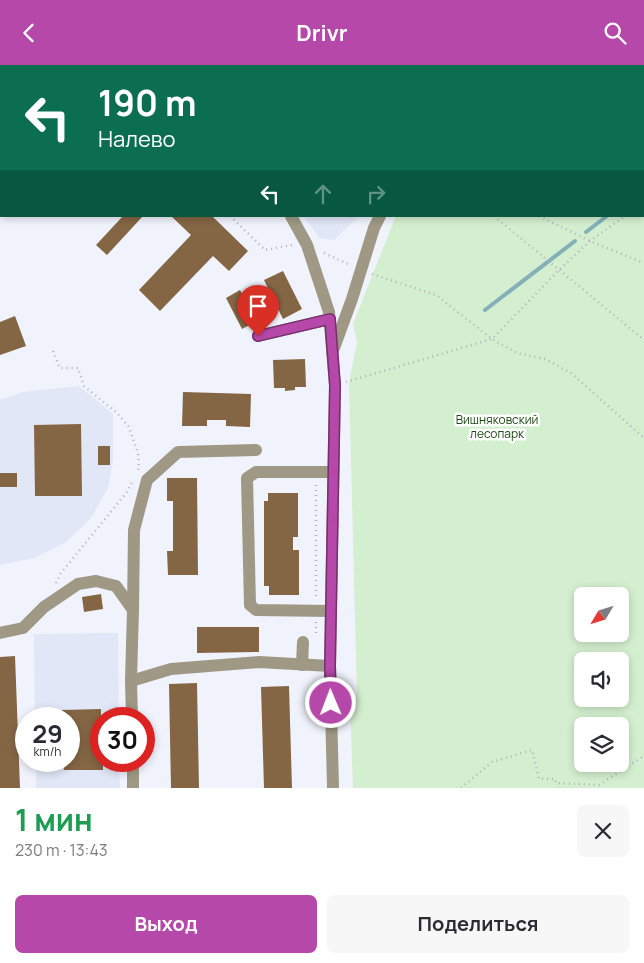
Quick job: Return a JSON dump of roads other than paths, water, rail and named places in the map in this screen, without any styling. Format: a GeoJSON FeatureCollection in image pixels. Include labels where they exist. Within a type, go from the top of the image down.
{"type":"FeatureCollection","features":[{"type":"Feature","properties":{"kind":"street"},"geometry":{"type":"LineString","coordinates":[[333,351],[352,299],[374,228],[380,217]]}},
{"type":"Feature","properties":{"kind":"street"},"geometry":{"type":"LineString","coordinates":[[296,218],[329,312],[333,351],[335,385],[330,666],[333,788]]}},
{"type":"Feature","properties":{"kind":"street"},"geometry":{"type":"LineString","coordinates":[[258,336],[330,319]]}},
{"type":"Feature","properties":{"kind":"street"},"geometry":{"type":"LineString","coordinates":[[132,707],[134,530],[147,480],[178,452],[256,450]]}},
{"type":"Feature","properties":{"kind":"street"},"geometry":{"type":"LineString","coordinates":[[331,611],[256,610],[250,605],[247,478],[256,472],[333,472]]}},
{"type":"Feature","properties":{"kind":"street"},"geometry":{"type":"LineString","coordinates":[[0,633],[23,628],[44,607],[78,584],[96,581],[116,586],[133,610]]}},
{"type":"Feature","properties":{"kind":"street"},"geometry":{"type":"LineString","coordinates":[[302,665],[303,642]]}},
{"type":"Feature","properties":{"kind":"street"},"geometry":{"type":"LineString","coordinates":[[131,681],[171,669],[259,662],[330,666]]}},
{"type":"Feature","properties":{"kind":"street"},"geometry":{"type":"LineString","coordinates":[[133,772],[133,788]]}},
{"type":"Feature","properties":{"kind":"waterway"},"geometry":{"type":"LineString","coordinates":[[586,232],[606,217]]}},
{"type":"Feature","properties":{"kind":"waterway"},"geometry":{"type":"LineString","coordinates":[[485,310],[575,241]]}},
{"type":"Feature","properties":{"kind":"park label","name":"Вишняковский лесопарк"},"geometry":{"type":"Point","coordinates":[497,426]}}]}
